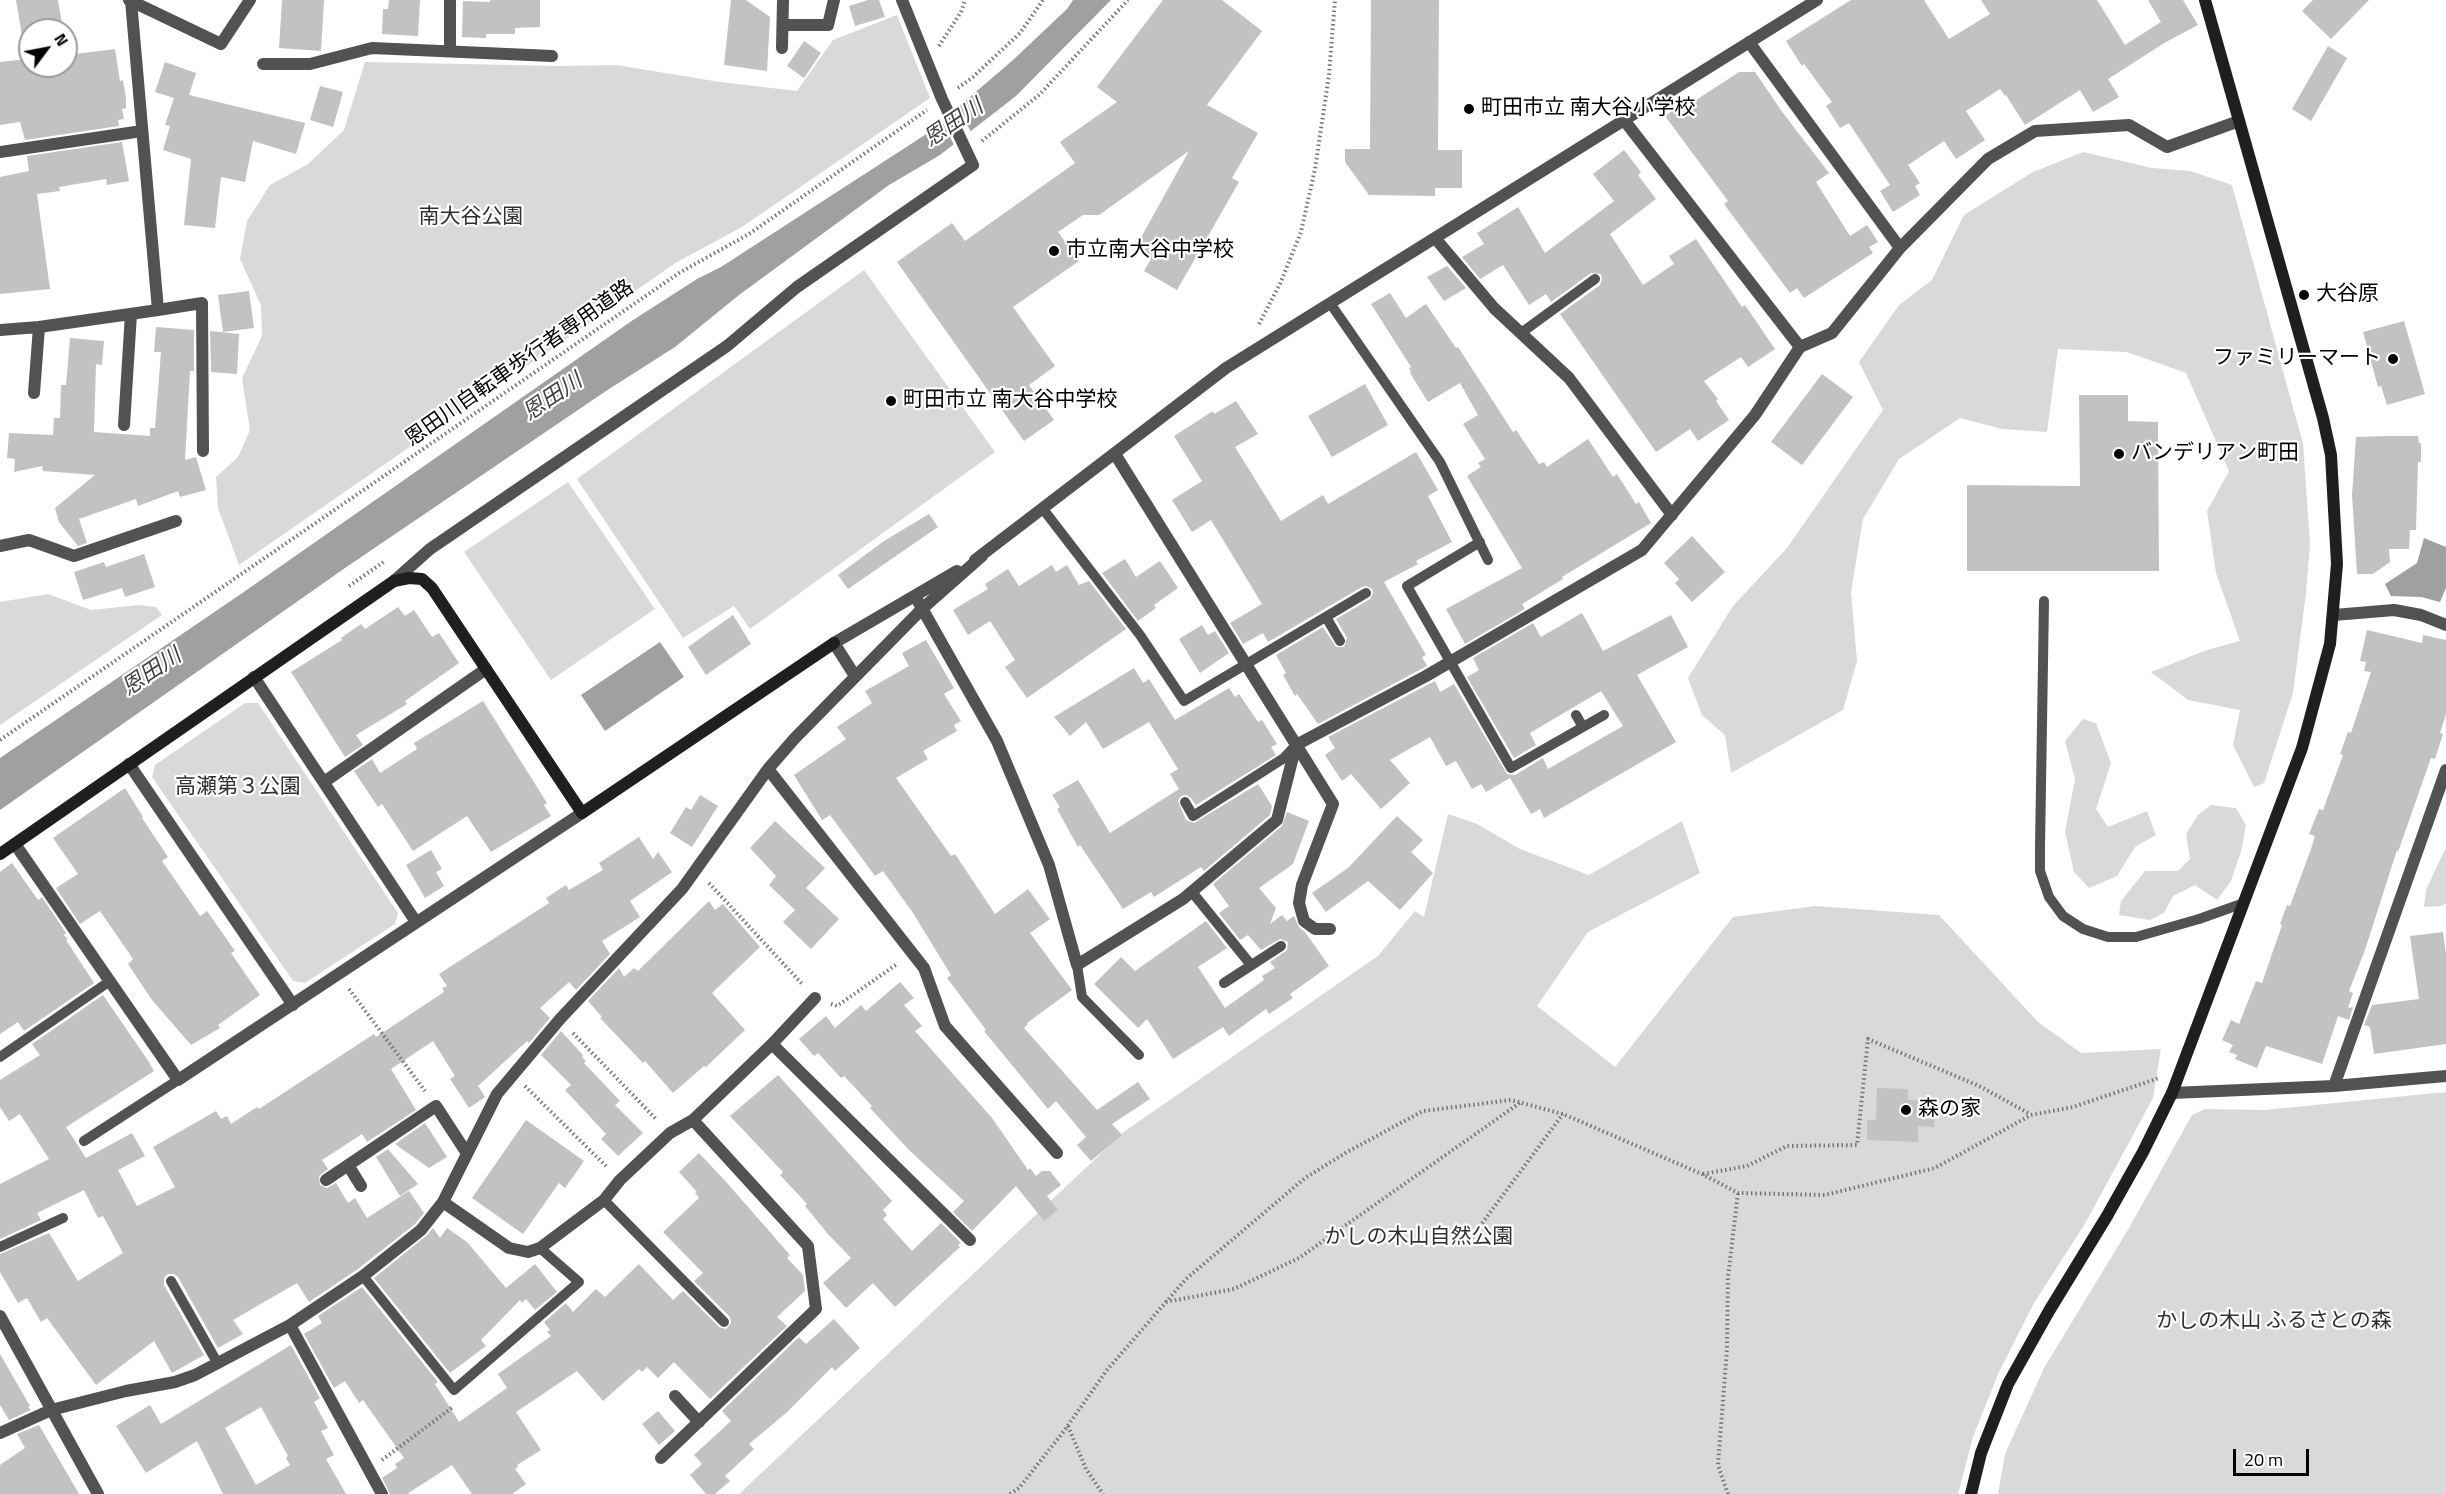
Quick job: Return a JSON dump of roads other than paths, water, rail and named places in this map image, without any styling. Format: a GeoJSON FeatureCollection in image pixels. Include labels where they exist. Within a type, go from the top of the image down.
{"type":"FeatureCollection","features":[{"type":"Feature","properties":{"kind":"street"},"geometry":{"type":"LineString","coordinates":[[130,0],[220,44],[250,0]]}},
{"type":"Feature","properties":{"kind":"street"},"geometry":{"type":"LineString","coordinates":[[130,0],[158,310]]}},
{"type":"Feature","properties":{"kind":"street"},"geometry":{"type":"LineString","coordinates":[[450,0],[450,50]]}},
{"type":"Feature","properties":{"kind":"street"},"geometry":{"type":"LineString","coordinates":[[782,48],[783,0]]}},
{"type":"Feature","properties":{"kind":"street"},"geometry":{"type":"LineString","coordinates":[[783,25],[828,26],[834,0]]}},
{"type":"Feature","properties":{"kind":"street"},"geometry":{"type":"LineString","coordinates":[[0,854],[394,581],[430,549],[727,346],[796,287],[972,165],[902,0]]}},
{"type":"Feature","properties":{"kind":"street"},"geometry":{"type":"LineString","coordinates":[[0,1433],[51,1410],[126,1391],[175,1382],[218,1364],[290,1325],[363,1276],[421,1230],[443,1202],[496,1094],[560,1020],[682,889],[768,769],[855,676],[923,608],[982,556],[1226,368],[1817,0]]}},
{"type":"Feature","properties":{"kind":"street"},"geometry":{"type":"LineString","coordinates":[[1971,1494],[1980,1453],[2008,1384],[2107,1216],[2143,1152],[2172,1093],[2302,748],[2321,685],[2334,615],[2337,564],[2331,455],[2320,408],[2205,0]]}},
{"type":"Feature","properties":{"kind":"street"},"geometry":{"type":"LineString","coordinates":[[1749,42],[1900,248]]}},
{"type":"Feature","properties":{"kind":"street"},"geometry":{"type":"LineString","coordinates":[[263,64],[310,64],[372,48],[552,56]]}},
{"type":"Feature","properties":{"kind":"street"},"geometry":{"type":"LineString","coordinates":[[1624,120],[1800,347]]}},
{"type":"Feature","properties":{"kind":"street"},"geometry":{"type":"LineString","coordinates":[[915,596],[997,741],[1049,865],[1077,965],[1192,892],[1277,820],[1296,745],[1452,661],[1642,550],[1755,415],[1800,347],[1832,333],[1900,248],[1988,159],[2035,132],[2129,125],[2167,147],[2239,121]]}},
{"type":"Feature","properties":{"kind":"street"},"geometry":{"type":"LineString","coordinates":[[0,152],[142,131]]}},
{"type":"Feature","properties":{"kind":"street"},"geometry":{"type":"LineString","coordinates":[[1435,238],[1494,308],[1569,378],[1672,515]]}},
{"type":"Feature","properties":{"kind":"street"},"geometry":{"type":"LineString","coordinates":[[0,330],[39,327],[202,303],[203,451]]}},
{"type":"Feature","properties":{"kind":"street"},"geometry":{"type":"LineString","coordinates":[[124,425],[131,314]]}},
{"type":"Feature","properties":{"kind":"street"},"geometry":{"type":"LineString","coordinates":[[34,393],[39,327]]}},
{"type":"Feature","properties":{"kind":"street"},"geometry":{"type":"LineString","coordinates":[[1115,453],[1333,804],[1302,885],[1299,903],[1304,921],[1315,929],[1329,929]]}},
{"type":"Feature","properties":{"kind":"street"},"geometry":{"type":"LineString","coordinates":[[0,546],[29,540],[74,556],[176,520]]}},
{"type":"Feature","properties":{"kind":"street"},"geometry":{"type":"LineString","coordinates":[[15,844],[178,1080],[834,643],[982,556]]}},
{"type":"Feature","properties":{"kind":"street"},"geometry":{"type":"LineString","coordinates":[[394,581],[409,578],[422,579],[432,588],[582,813]]}},
{"type":"Feature","properties":{"kind":"street"},"geometry":{"type":"LineString","coordinates":[[2334,615],[2394,610],[2421,615],[2446,625]]}},
{"type":"Feature","properties":{"kind":"street"},"geometry":{"type":"LineString","coordinates":[[834,643],[855,676]]}},
{"type":"Feature","properties":{"kind":"street"},"geometry":{"type":"LineString","coordinates":[[324,782],[486,669]]}},
{"type":"Feature","properties":{"kind":"street"},"geometry":{"type":"LineString","coordinates":[[254,677],[416,922]]}},
{"type":"Feature","properties":{"kind":"street"},"geometry":{"type":"LineString","coordinates":[[129,764],[293,1005]]}},
{"type":"Feature","properties":{"kind":"street"},"geometry":{"type":"LineString","coordinates":[[768,769],[924,968],[945,1026],[1057,1153]]}},
{"type":"Feature","properties":{"kind":"street"},"geometry":{"type":"LineString","coordinates":[[2334,1086],[2446,770]]}},
{"type":"Feature","properties":{"kind":"street"},"geometry":{"type":"LineString","coordinates":[[443,1202],[509,1248],[528,1252],[540,1248],[604,1200],[620,1180],[670,1133],[693,1120],[772,1044],[815,998]]}},
{"type":"Feature","properties":{"kind":"street"},"geometry":{"type":"LineString","coordinates":[[772,1044],[970,1240]]}},
{"type":"Feature","properties":{"kind":"street"},"geometry":{"type":"LineString","coordinates":[[2172,1093],[2334,1086],[2446,1076]]}},
{"type":"Feature","properties":{"kind":"street"},"geometry":{"type":"LineString","coordinates":[[327,1180],[436,1106],[466,1152]]}},
{"type":"Feature","properties":{"kind":"street"},"geometry":{"type":"LineString","coordinates":[[661,1458],[816,1309],[808,1246],[693,1120]]}},
{"type":"Feature","properties":{"kind":"street"},"geometry":{"type":"LineString","coordinates":[[348,1165],[361,1186]]}},
{"type":"Feature","properties":{"kind":"street"},"geometry":{"type":"LineString","coordinates":[[0,1316],[98,1494]]}},
{"type":"Feature","properties":{"kind":"street"},"geometry":{"type":"LineString","coordinates":[[290,1325],[382,1494]]}},
{"type":"Feature","properties":{"kind":"street"},"geometry":{"type":"LineString","coordinates":[[675,1396],[699,1422]]}},
{"type":"Feature","properties":{"kind":"lane"},"geometry":{"type":"LineString","coordinates":[[1521,333],[1595,279]]}},
{"type":"Feature","properties":{"kind":"lane"},"geometry":{"type":"LineString","coordinates":[[1330,303],[1440,462],[1488,560]]}},
{"type":"Feature","properties":{"kind":"lane"},"geometry":{"type":"LineString","coordinates":[[1043,509],[1140,636],[1184,701],[1366,593]]}},
{"type":"Feature","properties":{"kind":"lane"},"geometry":{"type":"LineString","coordinates":[[1480,543],[1407,586],[1452,661],[1511,768],[1604,715]]}},
{"type":"Feature","properties":{"kind":"lane"},"geometry":{"type":"LineString","coordinates":[[2044,601],[2040,871],[2049,897],[2063,916],[2083,929],[2108,937],[2136,937],[2244,903]]}},
{"type":"Feature","properties":{"kind":"lane"},"geometry":{"type":"LineString","coordinates":[[1326,617],[1340,641]]}},
{"type":"Feature","properties":{"kind":"lane"},"geometry":{"type":"LineString","coordinates":[[1576,716],[1583,727]]}},
{"type":"Feature","properties":{"kind":"lane"},"geometry":{"type":"LineString","coordinates":[[1185,802],[1192,816],[1284,758],[1296,745]]}},
{"type":"Feature","properties":{"kind":"lane"},"geometry":{"type":"LineString","coordinates":[[1192,892],[1251,965]]}},
{"type":"Feature","properties":{"kind":"lane"},"geometry":{"type":"LineString","coordinates":[[1224,983],[1281,946]]}},
{"type":"Feature","properties":{"kind":"lane"},"geometry":{"type":"LineString","coordinates":[[1077,965],[1082,997],[1139,1055]]}},
{"type":"Feature","properties":{"kind":"lane"},"geometry":{"type":"LineString","coordinates":[[0,1057],[110,981]]}},
{"type":"Feature","properties":{"kind":"lane"},"geometry":{"type":"LineString","coordinates":[[84,1141],[178,1080]]}},
{"type":"Feature","properties":{"kind":"lane"},"geometry":{"type":"LineString","coordinates":[[604,1200],[724,1322]]}},
{"type":"Feature","properties":{"kind":"lane"},"geometry":{"type":"LineString","coordinates":[[0,1247],[63,1218]]}},
{"type":"Feature","properties":{"kind":"lane"},"geometry":{"type":"LineString","coordinates":[[363,1276],[454,1390],[579,1282],[540,1248]]}},
{"type":"Feature","properties":{"kind":"lane"},"geometry":{"type":"LineString","coordinates":[[171,1281],[218,1364]]}},
{"type":"Feature","properties":{"kind":"water","name":"恩田川"},"geometry":{"type":"Polygon","coordinates":[[[1073,0],[1111,0],[1016,96],[940,155],[889,185],[739,295],[675,347],[606,391],[345,568],[0,810],[0,758],[238,596],[633,320],[697,279],[721,267],[928,133],[1013,60],[1067,9],[1073,0]]]}},
{"type":"Feature","properties":{"kind":"water"},"geometry":{"type":"Polygon","coordinates":[[[2424,538],[2446,547],[2446,588],[2440,602],[2421,597],[2391,596],[2385,584],[2417,563],[2424,538]]]}},
{"type":"Feature","properties":{"kind":"water"},"geometry":{"type":"Polygon","coordinates":[[[660,642],[684,677],[605,731],[581,695],[660,642]]]}},
{"type":"Feature","properties":{"kind":"place","name":"町田市立 南大谷小学校"},"geometry":{"type":"Point","coordinates":[1469,109]}},
{"type":"Feature","properties":{"kind":"place","name":"市立南大谷中学校"},"geometry":{"type":"Point","coordinates":[1054,251]}},
{"type":"Feature","properties":{"kind":"place","name":"大谷原"},"geometry":{"type":"Point","coordinates":[2304,295]}},
{"type":"Feature","properties":{"kind":"place","name":"ファミリーマート"},"geometry":{"type":"Point","coordinates":[2393,359]}},
{"type":"Feature","properties":{"kind":"place","name":"町田市立 南大谷中学校"},"geometry":{"type":"Point","coordinates":[891,401]}},
{"type":"Feature","properties":{"kind":"place","name":"バンデリアン町田"},"geometry":{"type":"Point","coordinates":[2119,454]}},
{"type":"Feature","properties":{"kind":"place","name":"森の家"},"geometry":{"type":"Point","coordinates":[1906,1110]}},
{"type":"Feature","properties":{"kind":"park label","name":"南大谷公園"},"geometry":{"type":"Point","coordinates":[471,218]}},
{"type":"Feature","properties":{"kind":"park label","name":"高瀬第３公園"},"geometry":{"type":"Point","coordinates":[238,788]}},
{"type":"Feature","properties":{"kind":"park label","name":"かしの木山自然公園"},"geometry":{"type":"Point","coordinates":[1419,1238]}},
{"type":"Feature","properties":{"kind":"park label","name":"かしの木山 ふるさとの森"},"geometry":{"type":"Point","coordinates":[2274,1322]}}]}
